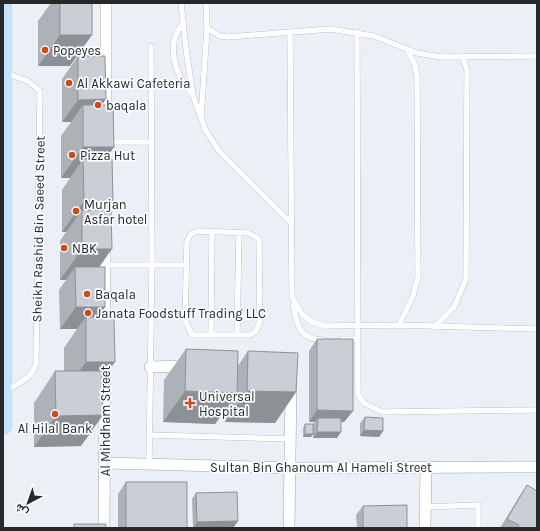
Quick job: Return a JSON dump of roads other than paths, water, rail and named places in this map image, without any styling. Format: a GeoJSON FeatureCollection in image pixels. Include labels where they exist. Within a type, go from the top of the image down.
{"type":"FeatureCollection","features":[{"type":"Feature","properties":{"kind":"main road"},"geometry":{"type":"LineString","coordinates":[[3,426],[4,4]]}},
{"type":"Feature","properties":{"kind":"street"},"geometry":{"type":"LineString","coordinates":[[106,3],[106,138]]}},
{"type":"Feature","properties":{"kind":"street","name":"Al Mihdham Street"},"geometry":{"type":"LineString","coordinates":[[104,528],[105,234]]}},
{"type":"Feature","properties":{"kind":"street"},"geometry":{"type":"LineString","coordinates":[[150,367],[203,366]]}},
{"type":"Feature","properties":{"kind":"street"},"geometry":{"type":"LineString","coordinates":[[289,528],[292,439],[291,374]]}},
{"type":"Feature","properties":{"kind":"street","name":"Sultan Bin Ghanoum Al Hameli Street"},"geometry":{"type":"LineString","coordinates":[[104,464],[291,468],[537,467]]}},
{"type":"Feature","properties":{"kind":"street"},"geometry":{"type":"LineString","coordinates":[[425,528],[426,467]]}},
{"type":"Feature","properties":{"kind":"lane"},"geometry":{"type":"LineString","coordinates":[[181,3],[193,96],[200,120],[212,142],[219,151],[291,223]]}},
{"type":"Feature","properties":{"kind":"lane"},"geometry":{"type":"LineString","coordinates":[[200,120],[207,28],[206,3]]}},
{"type":"Feature","properties":{"kind":"lane"},"geometry":{"type":"LineString","coordinates":[[183,24],[175,33],[175,63],[183,84],[193,96]]}},
{"type":"Feature","properties":{"kind":"lane"},"geometry":{"type":"LineString","coordinates":[[207,28],[220,36],[228,37],[330,28],[357,32],[386,40],[407,49],[427,55],[463,58],[537,56]]}},
{"type":"Feature","properties":{"kind":"lane"},"geometry":{"type":"LineString","coordinates":[[290,32],[292,297],[296,323],[301,331],[309,338],[331,340]]}},
{"type":"Feature","properties":{"kind":"lane"},"geometry":{"type":"LineString","coordinates":[[357,32],[358,395],[364,403],[382,412],[537,410]]}},
{"type":"Feature","properties":{"kind":"lane"},"geometry":{"type":"LineString","coordinates":[[149,465],[152,265],[152,46]]}},
{"type":"Feature","properties":{"kind":"lane"},"geometry":{"type":"LineString","coordinates":[[399,325],[413,296],[418,276],[417,77],[415,66],[407,49]]}},
{"type":"Feature","properties":{"kind":"lane"},"geometry":{"type":"LineString","coordinates":[[434,328],[454,307],[466,279],[467,70],[463,58]]}},
{"type":"Feature","properties":{"kind":"lane","name":"Sheikh Rashid Bin Saeed Street"},"geometry":{"type":"LineString","coordinates":[[3,72],[28,81],[40,91],[36,363],[34,371],[29,377],[3,392]]}},
{"type":"Feature","properties":{"kind":"lane"},"geometry":{"type":"LineString","coordinates":[[106,138],[151,142]]}},
{"type":"Feature","properties":{"kind":"lane"},"geometry":{"type":"LineString","coordinates":[[198,231],[212,232],[249,233],[259,239],[260,321],[256,331],[250,335],[192,335],[185,320],[185,264],[187,241],[191,234],[198,231]]}},
{"type":"Feature","properties":{"kind":"lane"},"geometry":{"type":"LineString","coordinates":[[211,335],[212,232]]}},
{"type":"Feature","properties":{"kind":"lane"},"geometry":{"type":"LineString","coordinates":[[237,335],[239,233]]}},
{"type":"Feature","properties":{"kind":"lane"},"geometry":{"type":"LineString","coordinates":[[105,265],[185,264]]}},
{"type":"Feature","properties":{"kind":"lane"},"geometry":{"type":"LineString","coordinates":[[292,297],[302,314],[312,322],[325,326],[399,325],[434,328],[537,329]]}},
{"type":"Feature","properties":{"kind":"lane"},"geometry":{"type":"LineString","coordinates":[[338,340],[358,339]]}},
{"type":"Feature","properties":{"kind":"lane"},"geometry":{"type":"LineString","coordinates":[[149,435],[292,439]]}},
{"type":"Feature","properties":{"kind":"lane"},"geometry":{"type":"LineString","coordinates":[[426,506],[478,505],[478,528]]}},
{"type":"Feature","properties":{"kind":"place","name":"Popeyes"},"geometry":{"type":"Point","coordinates":[45,50]}},
{"type":"Feature","properties":{"kind":"place","name":"Al Akkawi Cafeteria"},"geometry":{"type":"Point","coordinates":[69,83]}},
{"type":"Feature","properties":{"kind":"place","name":"baqala"},"geometry":{"type":"Point","coordinates":[98,105]}},
{"type":"Feature","properties":{"kind":"place","name":"Pizza Hut"},"geometry":{"type":"Point","coordinates":[72,155]}},
{"type":"Feature","properties":{"kind":"place","name":"Murjan Asfar hotel"},"geometry":{"type":"Point","coordinates":[76,211]}},
{"type":"Feature","properties":{"kind":"place","name":"NBK"},"geometry":{"type":"Point","coordinates":[64,248]}},
{"type":"Feature","properties":{"kind":"place","name":"Baqala"},"geometry":{"type":"Point","coordinates":[87,294]}},
{"type":"Feature","properties":{"kind":"place","name":"Janata Foodstuff Trading LLC"},"geometry":{"type":"Point","coordinates":[88,313]}},
{"type":"Feature","properties":{"kind":"place","name":"Universal Hospital"},"geometry":{"type":"Point","coordinates":[190,403]}},
{"type":"Feature","properties":{"kind":"place","name":"Al Hilal Bank"},"geometry":{"type":"Point","coordinates":[55,414]}}]}
